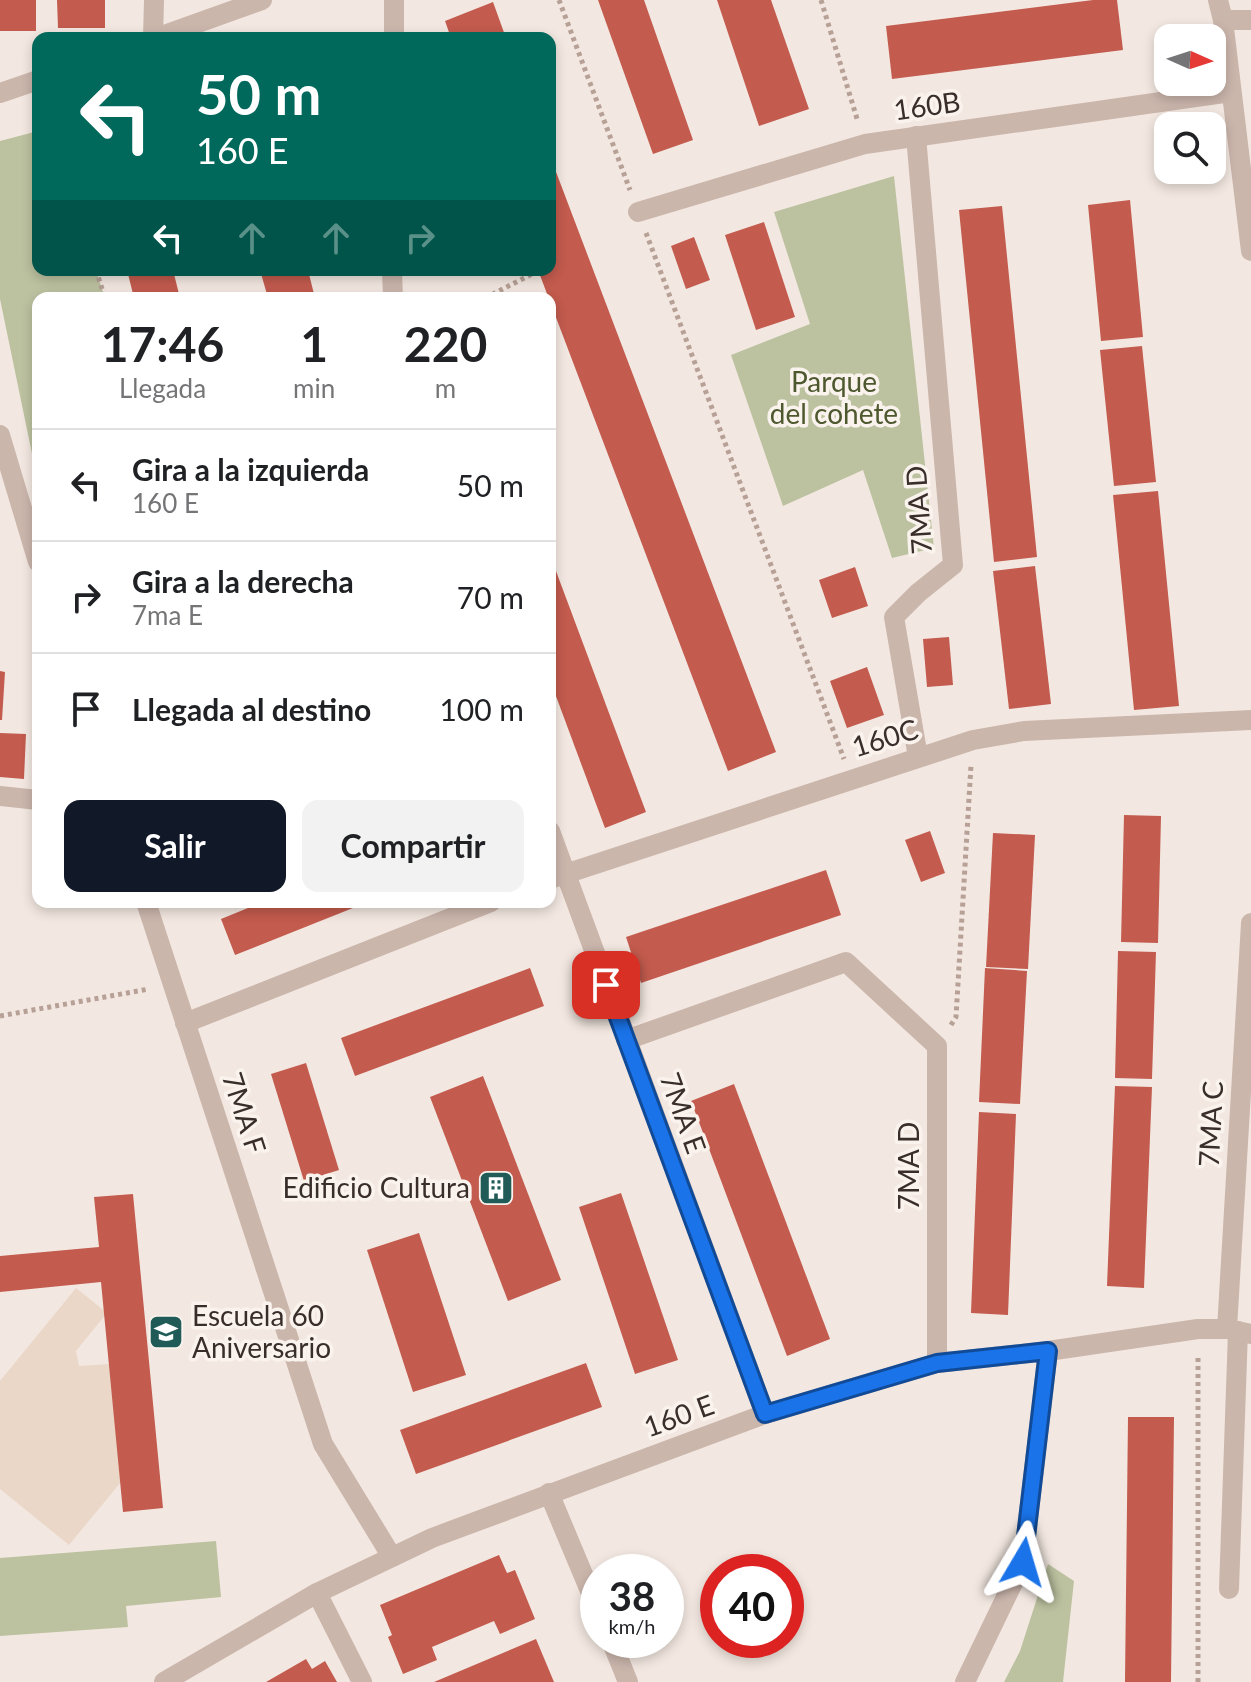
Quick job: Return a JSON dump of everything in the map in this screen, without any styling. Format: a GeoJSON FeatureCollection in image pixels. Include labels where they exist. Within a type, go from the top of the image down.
{"type":"FeatureCollection","features":[{"type":"Feature","properties":{"kind":"street"},"geometry":{"type":"LineString","coordinates":[[154,0],[154,32]]}},
{"type":"Feature","properties":{"kind":"street"},"geometry":{"type":"LineString","coordinates":[[171,32],[262,0]]}},
{"type":"Feature","properties":{"kind":"street"},"geometry":{"type":"LineString","coordinates":[[394,0],[394,32]]}},
{"type":"Feature","properties":{"kind":"street"},"geometry":{"type":"LineString","coordinates":[[1251,20],[1220,10],[1251,251]]}},
{"type":"Feature","properties":{"kind":"street"},"geometry":{"type":"LineString","coordinates":[[0,93],[32,82]]}},
{"type":"Feature","properties":{"kind":"street","name":"160B"},"geometry":{"type":"LineString","coordinates":[[638,212],[865,144],[1231,92]]}},
{"type":"Feature","properties":{"kind":"street","name":"7MA D"},"geometry":{"type":"LineString","coordinates":[[916,136],[953,565],[894,617],[918,757]]}},
{"type":"Feature","properties":{"kind":"street"},"geometry":{"type":"LineString","coordinates":[[0,435],[32,542]]}},
{"type":"Feature","properties":{"kind":"street","name":"160C"},"geometry":{"type":"LineString","coordinates":[[557,876],[973,740],[1024,731],[1251,720]]}},
{"type":"Feature","properties":{"kind":"street"},"geometry":{"type":"LineString","coordinates":[[0,796],[32,799]]}},
{"type":"Feature","properties":{"kind":"street","name":"7MA E"},"geometry":{"type":"LineString","coordinates":[[557,876],[626,1040],[765,1414]]}},
{"type":"Feature","properties":{"kind":"street","name":"7MA F"},"geometry":{"type":"LineString","coordinates":[[148,908],[323,1444],[392,1557]]}},
{"type":"Feature","properties":{"kind":"street"},"geometry":{"type":"LineString","coordinates":[[185,1023],[476,908]]}},
{"type":"Feature","properties":{"kind":"street","name":"7MA C"},"geometry":{"type":"LineString","coordinates":[[1229,1589],[1251,923]]}},
{"type":"Feature","properties":{"kind":"street"},"geometry":{"type":"LineString","coordinates":[[626,1040],[846,962],[937,1046]]}},
{"type":"Feature","properties":{"kind":"street","name":"7MA D"},"geometry":{"type":"LineString","coordinates":[[937,1046],[937,1363]]}},
{"type":"Feature","properties":{"kind":"street","name":"160 E"},"geometry":{"type":"LineString","coordinates":[[164,1682],[317,1593],[432,1538],[765,1414],[937,1363],[1048,1351],[1198,1329],[1239,1331]]}},
{"type":"Feature","properties":{"kind":"street"},"geometry":{"type":"LineString","coordinates":[[965,1682],[995,1626],[1023,1562],[1048,1351]]}},
{"type":"Feature","properties":{"kind":"street"},"geometry":{"type":"LineString","coordinates":[[549,1493],[580,1567]]}},
{"type":"Feature","properties":{"kind":"street"},"geometry":{"type":"LineString","coordinates":[[317,1593],[362,1682]]}},
{"type":"Feature","properties":{"kind":"street"},"geometry":{"type":"LineString","coordinates":[[618,1658],[628,1682]]}},
{"type":"Feature","properties":{"kind":"path"},"geometry":{"type":"LineString","coordinates":[[559,0],[851,778]]}},
{"type":"Feature","properties":{"kind":"path"},"geometry":{"type":"LineString","coordinates":[[821,0],[865,144]]}},
{"type":"Feature","properties":{"kind":"path"},"geometry":{"type":"LineString","coordinates":[[497,292],[528,276]]}},
{"type":"Feature","properties":{"kind":"path"},"geometry":{"type":"LineString","coordinates":[[937,1046],[956,1017],[973,740]]}},
{"type":"Feature","properties":{"kind":"path"},"geometry":{"type":"LineString","coordinates":[[0,1016],[173,985]]}},
{"type":"Feature","properties":{"kind":"path"},"geometry":{"type":"LineString","coordinates":[[1198,1329],[1198,1682]]}},
{"type":"Feature","properties":{"kind":"green space"},"geometry":{"type":"Polygon","coordinates":[[[32,133],[32,276],[98,276],[103,292],[32,292],[32,454],[0,299],[0,141],[32,133]]]}},
{"type":"Feature","properties":{"kind":"green space","name":"Parque del cohete"},"geometry":{"type":"Polygon","coordinates":[[[894,176],[934,548],[892,558],[863,470],[783,506],[731,355],[810,324],[774,212],[894,176]]]}},
{"type":"Feature","properties":{"kind":"green space"},"geometry":{"type":"Polygon","coordinates":[[[216,1541],[221,1597],[126,1606],[128,1627],[0,1636],[0,1558],[216,1541]]]}},
{"type":"Feature","properties":{"kind":"green space"},"geometry":{"type":"Polygon","coordinates":[[[1048,1564],[1074,1581],[1063,1682],[1004,1682],[1020,1651],[1048,1564]]]}},
{"type":"Feature","properties":{"kind":"shaded area"},"geometry":{"type":"Polygon","coordinates":[[[76,1288],[107,1313],[76,1351],[79,1366],[109,1364],[121,1482],[69,1545],[0,1489],[0,1381],[76,1288]]]}},
{"type":"Feature","properties":{"kind":"building"},"geometry":{"type":"Polygon","coordinates":[[[0,0],[36,0],[36,31],[0,31],[0,0]]]}},
{"type":"Feature","properties":{"kind":"building"},"geometry":{"type":"Polygon","coordinates":[[[57,0],[105,0],[105,28],[58,28],[57,0]]]}},
{"type":"Feature","properties":{"kind":"building"},"geometry":{"type":"Polygon","coordinates":[[[598,0],[644,0],[693,140],[653,154],[598,0]]]}},
{"type":"Feature","properties":{"kind":"building"},"geometry":{"type":"Polygon","coordinates":[[[717,0],[771,0],[809,109],[759,126],[717,0]]]}},
{"type":"Feature","properties":{"kind":"building"},"geometry":{"type":"Polygon","coordinates":[[[1093,0],[1117,0],[1123,50],[892,79],[886,26],[1093,0]]]}},
{"type":"Feature","properties":{"kind":"building"},"geometry":{"type":"Polygon","coordinates":[[[493,2],[504,32],[449,32],[445,21],[493,2]]]}},
{"type":"Feature","properties":{"kind":"building"},"geometry":{"type":"Polygon","coordinates":[[[556,172],[776,752],[728,771],[556,317],[556,292],[546,292],[540,276],[556,276],[556,172]]]}},
{"type":"Feature","properties":{"kind":"building"},"geometry":{"type":"Polygon","coordinates":[[[1130,200],[1143,337],[1101,341],[1088,205],[1130,200]]]}},
{"type":"Feature","properties":{"kind":"building"},"geometry":{"type":"Polygon","coordinates":[[[1002,206],[1037,557],[994,562],[959,210],[1002,206]]]}},
{"type":"Feature","properties":{"kind":"building"},"geometry":{"type":"Polygon","coordinates":[[[764,222],[795,317],[756,330],[725,235],[764,222]]]}},
{"type":"Feature","properties":{"kind":"building"},"geometry":{"type":"Polygon","coordinates":[[[694,237],[710,280],[686,289],[671,246],[694,237]]]}},
{"type":"Feature","properties":{"kind":"building"},"geometry":{"type":"Polygon","coordinates":[[[128,276],[174,276],[178,292],[132,292],[128,276]]]}},
{"type":"Feature","properties":{"kind":"building"},"geometry":{"type":"Polygon","coordinates":[[[262,276],[310,276],[314,292],[266,292],[262,276]]]}},
{"type":"Feature","properties":{"kind":"building"},"geometry":{"type":"Polygon","coordinates":[[[1142,346],[1156,482],[1114,486],[1100,350],[1142,346]]]}},
{"type":"Feature","properties":{"kind":"building"},"geometry":{"type":"Polygon","coordinates":[[[1158,491],[1179,706],[1134,710],[1113,495],[1158,491]]]}},
{"type":"Feature","properties":{"kind":"building"},"geometry":{"type":"Polygon","coordinates":[[[1035,566],[1051,704],[1009,709],[993,571],[1035,566]]]}},
{"type":"Feature","properties":{"kind":"building"},"geometry":{"type":"Polygon","coordinates":[[[855,567],[868,606],[832,618],[819,580],[855,567]]]}},
{"type":"Feature","properties":{"kind":"building"},"geometry":{"type":"Polygon","coordinates":[[[556,571],[646,812],[605,828],[556,696],[556,571]]]}},
{"type":"Feature","properties":{"kind":"building"},"geometry":{"type":"Polygon","coordinates":[[[949,637],[953,685],[927,687],[923,639],[949,637]]]}},
{"type":"Feature","properties":{"kind":"building"},"geometry":{"type":"Polygon","coordinates":[[[867,667],[884,715],[847,728],[830,681],[867,667]]]}},
{"type":"Feature","properties":{"kind":"building"},"geometry":{"type":"Polygon","coordinates":[[[0,671],[5,672],[2,720],[0,720],[0,671]]]}},
{"type":"Feature","properties":{"kind":"building"},"geometry":{"type":"Polygon","coordinates":[[[0,733],[26,734],[24,779],[0,777],[0,733]]]}},
{"type":"Feature","properties":{"kind":"building"},"geometry":{"type":"Polygon","coordinates":[[[1124,815],[1161,816],[1158,943],[1121,942],[1124,815]]]}},
{"type":"Feature","properties":{"kind":"building"},"geometry":{"type":"Polygon","coordinates":[[[930,831],[945,873],[921,882],[905,840],[930,831]]]}},
{"type":"Feature","properties":{"kind":"building"},"geometry":{"type":"Polygon","coordinates":[[[993,833],[1035,835],[1028,969],[986,967],[993,833]]]}},
{"type":"Feature","properties":{"kind":"building"},"geometry":{"type":"Polygon","coordinates":[[[826,870],[841,915],[641,983],[626,937],[826,870]]]}},
{"type":"Feature","properties":{"kind":"building"},"geometry":{"type":"Polygon","coordinates":[[[248,908],[353,908],[235,955],[221,919],[248,908]]]}},
{"type":"Feature","properties":{"kind":"building"},"geometry":{"type":"Polygon","coordinates":[[[1118,951],[1156,952],[1152,1079],[1115,1078],[1118,951]]]}},
{"type":"Feature","properties":{"kind":"building"},"geometry":{"type":"Polygon","coordinates":[[[530,968],[544,1006],[355,1076],[341,1038],[530,968]]]}},
{"type":"Feature","properties":{"kind":"building"},"geometry":{"type":"Polygon","coordinates":[[[985,968],[1027,971],[1020,1104],[979,1102],[985,968]]]}},
{"type":"Feature","properties":{"kind":"building"},"geometry":{"type":"Polygon","coordinates":[[[306,1063],[339,1170],[304,1181],[271,1074],[306,1063]]]}},
{"type":"Feature","properties":{"kind":"building","name":"Edificio Cultura"},"geometry":{"type":"Polygon","coordinates":[[[483,1076],[561,1280],[508,1301],[430,1097],[483,1076]]]}},
{"type":"Feature","properties":{"kind":"building"},"geometry":{"type":"Polygon","coordinates":[[[734,1084],[830,1339],[787,1356],[691,1101],[734,1084]]]}},
{"type":"Feature","properties":{"kind":"building"},"geometry":{"type":"Polygon","coordinates":[[[1115,1086],[1152,1087],[1144,1288],[1107,1286],[1115,1086]]]}},
{"type":"Feature","properties":{"kind":"building"},"geometry":{"type":"Polygon","coordinates":[[[979,1112],[1016,1114],[1008,1315],[971,1313],[979,1112]]]}},
{"type":"Feature","properties":{"kind":"building"},"geometry":{"type":"Polygon","coordinates":[[[621,1193],[678,1360],[635,1374],[579,1207],[621,1193]]]}},
{"type":"Feature","properties":{"kind":"building"},"geometry":{"type":"Polygon","coordinates":[[[133,1194],[163,1508],[123,1512],[101,1282],[0,1292],[0,1256],[99,1247],[94,1197],[133,1194]]]}},
{"type":"Feature","properties":{"kind":"building"},"geometry":{"type":"Polygon","coordinates":[[[419,1233],[466,1375],[413,1392],[367,1250],[419,1233]]]}},
{"type":"Feature","properties":{"kind":"building"},"geometry":{"type":"Polygon","coordinates":[[[586,1363],[602,1407],[416,1474],[400,1430],[586,1363]]]}},
{"type":"Feature","properties":{"kind":"building"},"geometry":{"type":"Polygon","coordinates":[[[1128,1417],[1174,1417],[1171,1682],[1125,1682],[1128,1417]]]}},
{"type":"Feature","properties":{"kind":"building"},"geometry":{"type":"Polygon","coordinates":[[[499,1555],[507,1573],[515,1570],[535,1619],[500,1634],[494,1621],[432,1647],[437,1660],[403,1674],[388,1637],[392,1635],[380,1605],[499,1555]]]}},
{"type":"Feature","properties":{"kind":"building"},"geometry":{"type":"Polygon","coordinates":[[[536,1639],[554,1682],[434,1682],[536,1639]]]}},
{"type":"Feature","properties":{"kind":"building"},"geometry":{"type":"Polygon","coordinates":[[[306,1659],[312,1669],[325,1661],[337,1682],[266,1682],[306,1659]]]}},
{"type":"Feature","properties":{"kind":"place","name":"Edificio Cultura"},"geometry":{"type":"Point","coordinates":[496,1188]}},
{"type":"Feature","properties":{"kind":"place","name":"Escuela 60 Aniversario"},"geometry":{"type":"Point","coordinates":[166,1332]}},
{"type":"Feature","properties":{"kind":"route"},"geometry":{"type":"LineString","coordinates":[[606,985],[765,1414],[937,1363],[1048,1351],[1023,1562]]}}]}
